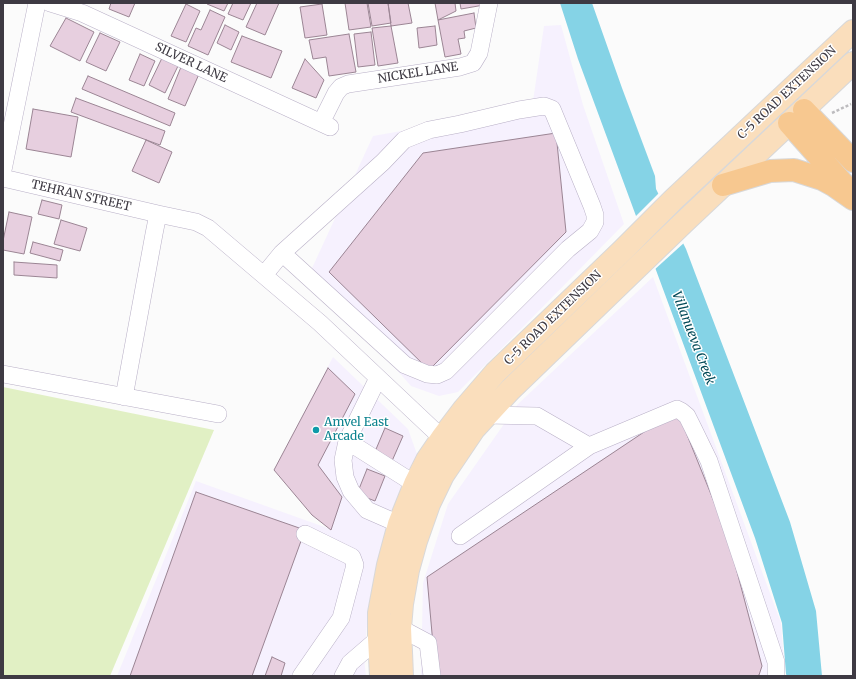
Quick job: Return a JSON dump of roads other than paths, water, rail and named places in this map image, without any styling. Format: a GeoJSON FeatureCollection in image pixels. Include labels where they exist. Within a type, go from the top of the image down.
{"type":"FeatureCollection","features":[{"type":"Feature","properties":{"kind":"highway"},"geometry":{"type":"LineString","coordinates":[[796,117],[853,161]]}},
{"type":"Feature","properties":{"kind":"highway"},"geometry":{"type":"LineString","coordinates":[[796,117],[853,194]]}},
{"type":"Feature","properties":{"kind":"highway"},"geometry":{"type":"LineString","coordinates":[[723,185],[770,171],[794,170],[833,185],[853,199]]}},
{"type":"Feature","properties":{"kind":"main road","name":"C-5 ROAD EXTENSION"},"geometry":{"type":"LineString","coordinates":[[381,676],[379,613],[388,565],[399,524],[415,484],[427,460],[442,438],[464,409],[495,373],[673,200],[853,31]]}},
{"type":"Feature","properties":{"kind":"main road","name":"C-5 ROAD EXTENSION"},"geometry":{"type":"LineString","coordinates":[[402,676],[400,628],[402,604],[408,570],[429,504],[442,475],[474,429],[515,385],[634,270],[853,63]]}},
{"type":"Feature","properties":{"kind":"street"},"geometry":{"type":"LineString","coordinates":[[3,170],[37,3]]}},
{"type":"Feature","properties":{"kind":"street","name":"SILVER LANE"},"geometry":{"type":"LineString","coordinates":[[50,3],[82,13],[326,125]]}},
{"type":"Feature","properties":{"kind":"street","name":"NICKEL LANE"},"geometry":{"type":"LineString","coordinates":[[326,125],[336,93],[341,87],[348,84],[460,67],[473,63],[479,53],[489,3]]}},
{"type":"Feature","properties":{"kind":"street"},"geometry":{"type":"LineString","coordinates":[[264,275],[282,253],[383,162],[404,140],[429,130],[519,110],[544,106],[552,109],[595,215],[595,222],[590,231],[568,249],[446,371],[437,375],[427,374],[405,365],[282,253]]}},
{"type":"Feature","properties":{"kind":"street","name":"TEHRAN STREET"},"geometry":{"type":"LineString","coordinates":[[3,178],[203,224],[320,323],[442,438]]}},
{"type":"Feature","properties":{"kind":"street"},"geometry":{"type":"LineString","coordinates":[[124,397],[158,214]]}},
{"type":"Feature","properties":{"kind":"street"},"geometry":{"type":"LineString","coordinates":[[3,374],[218,414]]}},
{"type":"Feature","properties":{"kind":"street"},"geometry":{"type":"LineString","coordinates":[[378,378],[347,441],[343,460],[345,477],[351,491],[368,510],[399,524]]}},
{"type":"Feature","properties":{"kind":"street"},"geometry":{"type":"LineString","coordinates":[[460,536],[589,446],[677,409],[680,410],[686,416],[693,428],[709,461],[776,662],[776,676]]}},
{"type":"Feature","properties":{"kind":"street"},"geometry":{"type":"LineString","coordinates":[[486,415],[537,416],[589,446]]}},
{"type":"Feature","properties":{"kind":"street"},"geometry":{"type":"LineString","coordinates":[[347,441],[415,484]]}},
{"type":"Feature","properties":{"kind":"street"},"geometry":{"type":"LineString","coordinates":[[301,676],[341,618],[355,565],[352,557],[305,534]]}},
{"type":"Feature","properties":{"kind":"street"},"geometry":{"type":"LineString","coordinates":[[400,628],[428,643],[432,676]]}},
{"type":"Feature","properties":{"kind":"street"},"geometry":{"type":"LineString","coordinates":[[343,676],[350,663],[379,638]]}},
{"type":"Feature","properties":{"kind":"water","name":"Villanueva Creek"},"geometry":{"type":"Polygon","coordinates":[[[560,3],[592,3],[655,176],[656,189],[686,249],[790,522],[816,611],[822,676],[787,676],[786,674],[782,623],[755,538],[578,59],[560,3]]]}},
{"type":"Feature","properties":{"kind":"place","name":"Amvel East Arcade"},"geometry":{"type":"Point","coordinates":[316,430]}}]}
